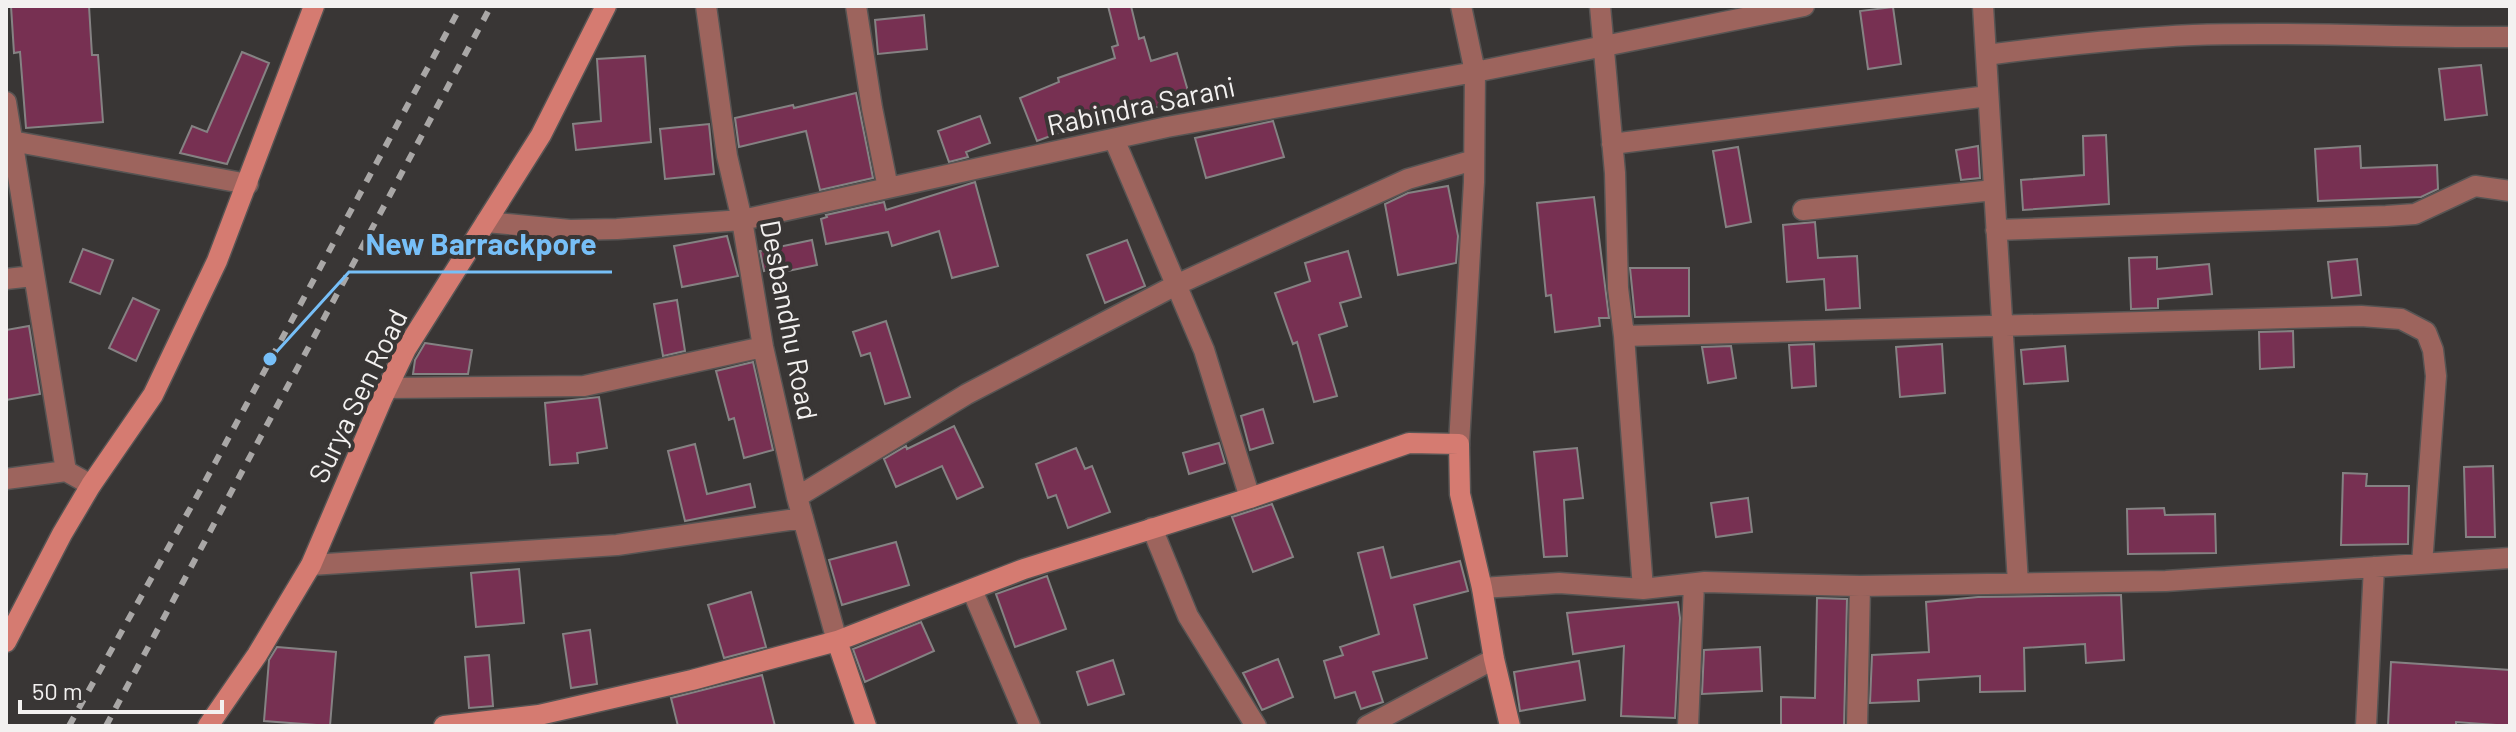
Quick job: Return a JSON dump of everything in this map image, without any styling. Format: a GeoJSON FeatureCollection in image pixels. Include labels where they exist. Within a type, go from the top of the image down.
{"type":"FeatureCollection","features":[{"type":"Feature","properties":{"kind":"street"},"geometry":{"type":"LineString","coordinates":[[6,642],[91,485],[153,395],[217,261],[314,6]]}},
{"type":"Feature","properties":{"kind":"street","name":"Surya Sen Road"},"geometry":{"type":"LineString","coordinates":[[208,726],[257,655],[311,565],[406,349],[541,135],[606,6]]}},
{"type":"Feature","properties":{"kind":"street","name":"Desbandhu Road"},"geometry":{"type":"LineString","coordinates":[[706,6],[727,156],[742,220],[763,347],[797,497],[837,641]]}},
{"type":"Feature","properties":{"kind":"street"},"geometry":{"type":"LineString","coordinates":[[856,6],[888,188]]}},
{"type":"Feature","properties":{"kind":"street"},"geometry":{"type":"LineString","coordinates":[[1461,6],[1475,72],[1474,160],[1459,444],[1460,494],[1510,726]]}},
{"type":"Feature","properties":{"kind":"street"},"geometry":{"type":"LineString","coordinates":[[1600,6],[1612,144],[1618,288],[1643,589]]}},
{"type":"Feature","properties":{"kind":"street","name":"Rabindra Sarani"},"geometry":{"type":"LineString","coordinates":[[486,222],[570,230],[742,220],[1167,127],[1475,72],[1804,6]]}},
{"type":"Feature","properties":{"kind":"street"},"geometry":{"type":"LineString","coordinates":[[1983,6],[2018,583]]}},
{"type":"Feature","properties":{"kind":"street"},"geometry":{"type":"LineString","coordinates":[[1986,55],[2101,41],[2194,35],[2363,33],[2510,37]]}},
{"type":"Feature","properties":{"kind":"street"},"geometry":{"type":"LineString","coordinates":[[1612,144],[1988,96]]}},
{"type":"Feature","properties":{"kind":"street"},"geometry":{"type":"LineString","coordinates":[[6,102],[9,140],[66,471]]}},
{"type":"Feature","properties":{"kind":"street"},"geometry":{"type":"LineString","coordinates":[[1114,139],[1204,350],[1250,498]]}},
{"type":"Feature","properties":{"kind":"street"},"geometry":{"type":"LineString","coordinates":[[9,140],[248,184]]}},
{"type":"Feature","properties":{"kind":"street"},"geometry":{"type":"LineString","coordinates":[[797,497],[967,394],[1176,285],[1408,179],[1474,160]]}},
{"type":"Feature","properties":{"kind":"street"},"geometry":{"type":"LineString","coordinates":[[1996,230],[2415,214],[2475,186],[2510,191]]}},
{"type":"Feature","properties":{"kind":"street"},"geometry":{"type":"LineString","coordinates":[[1803,210],[1994,190]]}},
{"type":"Feature","properties":{"kind":"street"},"geometry":{"type":"LineString","coordinates":[[6,279],[33,276]]}},
{"type":"Feature","properties":{"kind":"street"},"geometry":{"type":"LineString","coordinates":[[1624,336],[2361,316],[2401,319],[2426,332],[2433,350],[2436,376],[2422,564]]}},
{"type":"Feature","properties":{"kind":"street"},"geometry":{"type":"LineString","coordinates":[[387,388],[584,386],[763,347]]}},
{"type":"Feature","properties":{"kind":"street"},"geometry":{"type":"LineString","coordinates":[[444,726],[516,722],[837,641],[1024,569],[1250,498],[1409,443],[1459,444]]}},
{"type":"Feature","properties":{"kind":"street"},"geometry":{"type":"LineString","coordinates":[[6,479],[66,471],[91,485]]}},
{"type":"Feature","properties":{"kind":"street"},"geometry":{"type":"LineString","coordinates":[[311,565],[617,545],[803,518]]}},
{"type":"Feature","properties":{"kind":"street"},"geometry":{"type":"LineString","coordinates":[[1152,528],[1188,616],[1256,726]]}},
{"type":"Feature","properties":{"kind":"street"},"geometry":{"type":"LineString","coordinates":[[1482,588],[1559,583],[1643,589],[1694,584],[1860,586],[2166,581],[2510,558]]}},
{"type":"Feature","properties":{"kind":"street"},"geometry":{"type":"LineString","coordinates":[[2366,726],[2374,567]]}},
{"type":"Feature","properties":{"kind":"street"},"geometry":{"type":"LineString","coordinates":[[1688,726],[1694,584]]}},
{"type":"Feature","properties":{"kind":"street"},"geometry":{"type":"LineString","coordinates":[[1857,726],[1860,586]]}},
{"type":"Feature","properties":{"kind":"street"},"geometry":{"type":"LineString","coordinates":[[972,590],[1030,726]]}},
{"type":"Feature","properties":{"kind":"street"},"geometry":{"type":"LineString","coordinates":[[837,641],[866,726]]}},
{"type":"Feature","properties":{"kind":"street"},"geometry":{"type":"LineString","coordinates":[[1367,726],[1494,659]]}},
{"type":"Feature","properties":{"kind":"building"},"geometry":{"type":"Polygon","coordinates":[[[11,6],[89,6],[92,55],[98,55],[103,122],[26,128],[20,52],[14,53],[11,6]]]}},
{"type":"Feature","properties":{"kind":"building"},"geometry":{"type":"Polygon","coordinates":[[[1108,6],[1131,6],[1139,39],[1144,37],[1151,61],[1177,53],[1190,98],[1131,114],[1129,107],[1037,141],[1020,98],[1059,82],[1058,78],[1115,58],[1112,47],[1118,45],[1108,6]]]}},
{"type":"Feature","properties":{"kind":"building"},"geometry":{"type":"Polygon","coordinates":[[[1893,7],[1901,64],[1868,69],[1860,11],[1893,7]]]}},
{"type":"Feature","properties":{"kind":"building"},"geometry":{"type":"Polygon","coordinates":[[[924,15],[927,49],[878,54],[875,20],[924,15]]]}},
{"type":"Feature","properties":{"kind":"building"},"geometry":{"type":"Polygon","coordinates":[[[242,52],[269,63],[227,164],[180,153],[192,126],[207,132],[242,52]]]}},
{"type":"Feature","properties":{"kind":"building"},"geometry":{"type":"Polygon","coordinates":[[[645,56],[651,142],[576,150],[573,124],[601,121],[597,59],[645,56]]]}},
{"type":"Feature","properties":{"kind":"building"},"geometry":{"type":"Polygon","coordinates":[[[2481,65],[2487,115],[2445,120],[2439,69],[2481,65]]]}},
{"type":"Feature","properties":{"kind":"building"},"geometry":{"type":"Polygon","coordinates":[[[856,93],[873,178],[820,190],[806,131],[739,147],[735,118],[856,93]]]}},
{"type":"Feature","properties":{"kind":"building"},"geometry":{"type":"Polygon","coordinates":[[[980,116],[990,143],[966,152],[968,157],[949,162],[938,131],[980,116]]]}},
{"type":"Feature","properties":{"kind":"building"},"geometry":{"type":"Polygon","coordinates":[[[1273,121],[1284,157],[1206,178],[1195,138],[1273,121]]]}},
{"type":"Feature","properties":{"kind":"building"},"geometry":{"type":"Polygon","coordinates":[[[709,124],[714,174],[665,179],[660,129],[709,124]]]}},
{"type":"Feature","properties":{"kind":"building"},"geometry":{"type":"Polygon","coordinates":[[[2106,135],[2109,204],[2023,210],[2021,180],[2084,175],[2083,136],[2106,135]]]}},
{"type":"Feature","properties":{"kind":"building"},"geometry":{"type":"Polygon","coordinates":[[[1978,146],[1980,178],[1961,180],[1956,150],[1978,146]]]}},
{"type":"Feature","properties":{"kind":"building"},"geometry":{"type":"Polygon","coordinates":[[[2360,146],[2361,168],[2437,165],[2438,189],[2421,197],[2318,201],[2315,149],[2360,146]]]}},
{"type":"Feature","properties":{"kind":"building"},"geometry":{"type":"Polygon","coordinates":[[[1738,147],[1751,222],[1726,227],[1713,151],[1738,147]]]}},
{"type":"Feature","properties":{"kind":"building"},"geometry":{"type":"Polygon","coordinates":[[[975,182],[998,266],[952,278],[939,231],[892,246],[888,232],[826,244],[821,219],[826,215],[884,202],[886,210],[975,182]]]}},
{"type":"Feature","properties":{"kind":"building"},"geometry":{"type":"Polygon","coordinates":[[[1448,186],[1458,236],[1456,263],[1398,275],[1385,204],[1408,193],[1448,186]]]}},
{"type":"Feature","properties":{"kind":"building"},"geometry":{"type":"Polygon","coordinates":[[[1594,197],[1609,318],[1599,318],[1600,326],[1555,332],[1551,295],[1546,296],[1537,203],[1594,197]]]}},
{"type":"Feature","properties":{"kind":"building"},"geometry":{"type":"Polygon","coordinates":[[[1815,222],[1818,258],[1857,256],[1860,308],[1826,310],[1824,279],[1787,282],[1783,225],[1815,222]]]}},
{"type":"Feature","properties":{"kind":"building"},"geometry":{"type":"Polygon","coordinates":[[[727,236],[738,276],[682,287],[674,246],[727,236]]]}},
{"type":"Feature","properties":{"kind":"building"},"geometry":{"type":"Polygon","coordinates":[[[812,240],[817,265],[773,274],[772,269],[764,271],[760,251],[812,240]]]}},
{"type":"Feature","properties":{"kind":"building"},"geometry":{"type":"Polygon","coordinates":[[[1127,240],[1145,286],[1105,303],[1087,255],[1127,240]]]}},
{"type":"Feature","properties":{"kind":"building"},"geometry":{"type":"Polygon","coordinates":[[[83,249],[113,260],[100,294],[70,282],[83,249]]]}},
{"type":"Feature","properties":{"kind":"building"},"geometry":{"type":"Polygon","coordinates":[[[1348,251],[1361,297],[1340,303],[1347,326],[1319,335],[1337,396],[1314,402],[1297,342],[1293,344],[1275,293],[1310,281],[1305,263],[1348,251]]]}},
{"type":"Feature","properties":{"kind":"building"},"geometry":{"type":"Polygon","coordinates":[[[2157,257],[2157,269],[2209,264],[2212,294],[2158,299],[2158,308],[2131,309],[2129,258],[2157,257]]]}},
{"type":"Feature","properties":{"kind":"building"},"geometry":{"type":"Polygon","coordinates":[[[2357,259],[2361,295],[2332,298],[2328,262],[2357,259]]]}},
{"type":"Feature","properties":{"kind":"building"},"geometry":{"type":"Polygon","coordinates":[[[1630,268],[1689,268],[1689,316],[1635,317],[1630,268]]]}},
{"type":"Feature","properties":{"kind":"building"},"geometry":{"type":"Polygon","coordinates":[[[133,298],[159,310],[136,361],[109,348],[133,298]]]}},
{"type":"Feature","properties":{"kind":"building"},"geometry":{"type":"Polygon","coordinates":[[[677,300],[685,351],[663,356],[654,304],[677,300]]]}},
{"type":"Feature","properties":{"kind":"building"},"geometry":{"type":"Polygon","coordinates":[[[886,321],[910,397],[885,404],[870,353],[861,356],[853,332],[886,321]]]}},
{"type":"Feature","properties":{"kind":"building"},"geometry":{"type":"Polygon","coordinates":[[[29,326],[40,394],[6,400],[6,330],[29,326]]]}},
{"type":"Feature","properties":{"kind":"building"},"geometry":{"type":"Polygon","coordinates":[[[2293,331],[2294,367],[2260,369],[2259,332],[2293,331]]]}},
{"type":"Feature","properties":{"kind":"building"},"geometry":{"type":"Polygon","coordinates":[[[425,343],[472,350],[468,374],[413,374],[415,360],[425,343]]]}},
{"type":"Feature","properties":{"kind":"building"},"geometry":{"type":"Polygon","coordinates":[[[1814,344],[1816,386],[1792,388],[1789,345],[1814,344]]]}},
{"type":"Feature","properties":{"kind":"building"},"geometry":{"type":"Polygon","coordinates":[[[1942,344],[1945,393],[1900,397],[1896,347],[1942,344]]]}},
{"type":"Feature","properties":{"kind":"building"},"geometry":{"type":"Polygon","coordinates":[[[1731,346],[1736,378],[1708,383],[1702,347],[1731,346]]]}},
{"type":"Feature","properties":{"kind":"building"},"geometry":{"type":"Polygon","coordinates":[[[2065,346],[2068,381],[2024,384],[2021,350],[2065,346]]]}},
{"type":"Feature","properties":{"kind":"building"},"geometry":{"type":"Polygon","coordinates":[[[753,362],[773,450],[744,458],[734,418],[729,420],[716,371],[753,362]]]}},
{"type":"Feature","properties":{"kind":"building"},"geometry":{"type":"Polygon","coordinates":[[[599,397],[607,448],[577,453],[578,463],[550,465],[545,403],[599,397]]]}},
{"type":"Feature","properties":{"kind":"building"},"geometry":{"type":"Polygon","coordinates":[[[1263,409],[1273,443],[1250,450],[1241,416],[1263,409]]]}},
{"type":"Feature","properties":{"kind":"building"},"geometry":{"type":"Polygon","coordinates":[[[954,426],[983,487],[957,499],[942,466],[896,487],[884,459],[954,426]]]}},
{"type":"Feature","properties":{"kind":"building"},"geometry":{"type":"Polygon","coordinates":[[[1219,443],[1225,463],[1189,474],[1183,453],[1219,443]]]}},
{"type":"Feature","properties":{"kind":"building"},"geometry":{"type":"Polygon","coordinates":[[[695,444],[707,494],[750,484],[755,507],[685,521],[668,451],[695,444]]]}},
{"type":"Feature","properties":{"kind":"building"},"geometry":{"type":"Polygon","coordinates":[[[1076,448],[1085,469],[1092,466],[1110,512],[1068,528],[1056,495],[1048,498],[1036,464],[1076,448]]]}},
{"type":"Feature","properties":{"kind":"building"},"geometry":{"type":"Polygon","coordinates":[[[1577,448],[1583,498],[1564,500],[1567,556],[1544,557],[1534,452],[1577,448]]]}},
{"type":"Feature","properties":{"kind":"building"},"geometry":{"type":"Polygon","coordinates":[[[2493,466],[2495,537],[2466,537],[2464,467],[2493,466]]]}},
{"type":"Feature","properties":{"kind":"building"},"geometry":{"type":"Polygon","coordinates":[[[2343,473],[2367,474],[2366,486],[2409,486],[2408,544],[2341,545],[2343,473]]]}},
{"type":"Feature","properties":{"kind":"building"},"geometry":{"type":"Polygon","coordinates":[[[1748,498],[1752,532],[1716,537],[1711,503],[1748,498]]]}},
{"type":"Feature","properties":{"kind":"building"},"geometry":{"type":"Polygon","coordinates":[[[1272,504],[1293,557],[1253,572],[1232,517],[1272,504]]]}},
{"type":"Feature","properties":{"kind":"building"},"geometry":{"type":"Polygon","coordinates":[[[2164,508],[2165,515],[2215,514],[2216,553],[2128,554],[2127,509],[2164,508]]]}},
{"type":"Feature","properties":{"kind":"building"},"geometry":{"type":"Polygon","coordinates":[[[896,542],[909,585],[842,605],[829,560],[896,542]]]}},
{"type":"Feature","properties":{"kind":"building"},"geometry":{"type":"Polygon","coordinates":[[[1383,547],[1391,578],[1460,561],[1468,591],[1414,605],[1427,658],[1373,672],[1383,702],[1361,709],[1355,692],[1335,698],[1324,661],[1343,655],[1340,647],[1379,634],[1358,553],[1383,547]]]}},
{"type":"Feature","properties":{"kind":"building"},"geometry":{"type":"Polygon","coordinates":[[[519,569],[524,623],[476,627],[471,573],[519,569]]]}},
{"type":"Feature","properties":{"kind":"building"},"geometry":{"type":"Polygon","coordinates":[[[1047,576],[1066,629],[1015,647],[996,594],[1047,576]]]}},
{"type":"Feature","properties":{"kind":"building"},"geometry":{"type":"Polygon","coordinates":[[[751,592],[766,647],[724,658],[708,605],[751,592]]]}},
{"type":"Feature","properties":{"kind":"building"},"geometry":{"type":"Polygon","coordinates":[[[2121,595],[2124,660],[2086,663],[2085,644],[2024,648],[2025,691],[1980,692],[1980,676],[1918,680],[1919,701],[1870,703],[1872,655],[1929,652],[1926,602],[1978,597],[2121,595]]]}},
{"type":"Feature","properties":{"kind":"building"},"geometry":{"type":"Polygon","coordinates":[[[1817,598],[1847,599],[1844,726],[1781,726],[1781,697],[1815,698],[1817,598]]]}},
{"type":"Feature","properties":{"kind":"building"},"geometry":{"type":"Polygon","coordinates":[[[1678,602],[1680,618],[1675,718],[1621,716],[1624,646],[1573,654],[1567,613],[1678,602]]]}},
{"type":"Feature","properties":{"kind":"building"},"geometry":{"type":"Polygon","coordinates":[[[921,622],[934,651],[865,682],[853,649],[921,622]]]}},
{"type":"Feature","properties":{"kind":"building"},"geometry":{"type":"Polygon","coordinates":[[[590,630],[597,684],[571,688],[563,634],[590,630]]]}},
{"type":"Feature","properties":{"kind":"building"},"geometry":{"type":"Polygon","coordinates":[[[277,647],[336,652],[330,726],[264,721],[269,660],[277,647]]]}},
{"type":"Feature","properties":{"kind":"building"},"geometry":{"type":"Polygon","coordinates":[[[1760,647],[1762,691],[1702,694],[1704,650],[1760,647]]]}},
{"type":"Feature","properties":{"kind":"building"},"geometry":{"type":"Polygon","coordinates":[[[489,655],[493,706],[469,708],[465,657],[489,655]]]}},
{"type":"Feature","properties":{"kind":"building"},"geometry":{"type":"Polygon","coordinates":[[[1278,659],[1293,697],[1262,710],[1243,673],[1278,659]]]}},
{"type":"Feature","properties":{"kind":"building"},"geometry":{"type":"Polygon","coordinates":[[[1113,660],[1124,694],[1088,705],[1077,672],[1113,660]]]}},
{"type":"Feature","properties":{"kind":"building"},"geometry":{"type":"Polygon","coordinates":[[[1579,661],[1585,700],[1520,711],[1514,672],[1579,661]]]}},
{"type":"Feature","properties":{"kind":"building"},"geometry":{"type":"Polygon","coordinates":[[[2391,662],[2510,670],[2510,726],[2456,722],[2456,726],[2388,726],[2391,662]]]}},
{"type":"Feature","properties":{"kind":"building"},"geometry":{"type":"Polygon","coordinates":[[[762,675],[775,726],[678,726],[671,698],[762,675]]]}},
{"type":"Feature","properties":{"kind":"railway"},"geometry":{"type":"LineString","coordinates":[[69,726],[201,489],[461,6]]}},
{"type":"Feature","properties":{"kind":"railway"},"geometry":{"type":"LineString","coordinates":[[106,726],[491,6]]}},
{"type":"Feature","properties":{"kind":"place","name":"New Barrackpore"},"geometry":{"type":"Point","coordinates":[270,359]}}]}
